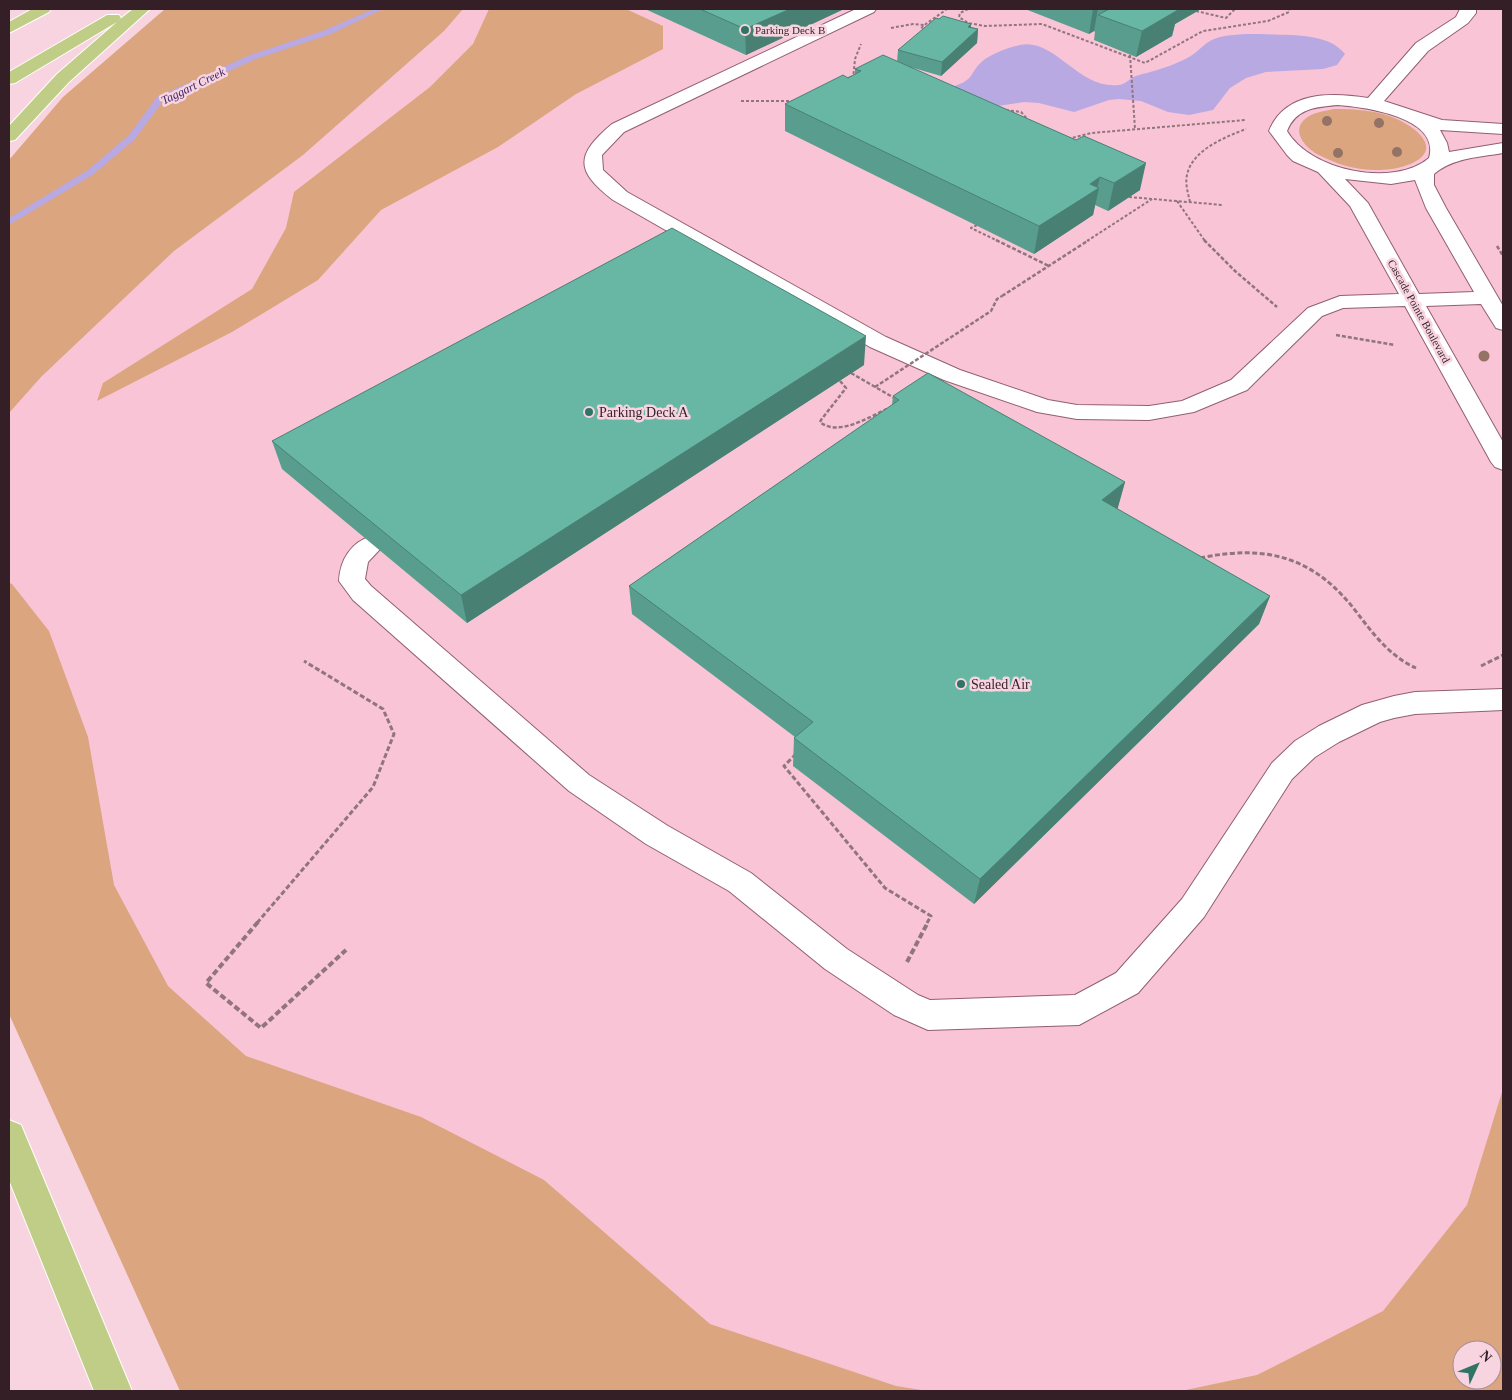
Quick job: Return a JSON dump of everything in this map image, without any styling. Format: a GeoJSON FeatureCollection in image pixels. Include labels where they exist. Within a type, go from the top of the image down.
{"type":"FeatureCollection","features":[{"type":"Feature","properties":{"kind":"highway"},"geometry":{"type":"LineString","coordinates":[[9,28],[43,9]]}},
{"type":"Feature","properties":{"kind":"highway"},"geometry":{"type":"LineString","coordinates":[[9,79],[130,9]]}},
{"type":"Feature","properties":{"kind":"highway"},"geometry":{"type":"LineString","coordinates":[[9,136],[63,78],[142,9]]}},
{"type":"Feature","properties":{"kind":"highway"},"geometry":{"type":"LineString","coordinates":[[9,1137],[114,1391]]}},
{"type":"Feature","properties":{"kind":"street"},"geometry":{"type":"LineString","coordinates":[[868,9],[618,128],[595,149],[591,160],[598,178],[620,196],[878,342],[952,375],[1044,407],[1077,412],[1149,413],[1186,407],[1239,385],[1303,321],[1326,306],[1340,302],[1488,298]]}},
{"type":"Feature","properties":{"kind":"street"},"geometry":{"type":"LineString","coordinates":[[1372,104],[1422,47],[1462,20],[1468,13],[1468,9]]}},
{"type":"Feature","properties":{"kind":"street"},"geometry":{"type":"LineString","coordinates":[[1503,129],[1441,125],[1372,104],[1338,100],[1314,102],[1294,108],[1282,118],[1278,131],[1285,144],[1301,158],[1324,169],[1352,176],[1381,178],[1405,176],[1459,155],[1503,148]]}},
{"type":"Feature","properties":{"kind":"street"},"geometry":{"type":"LineString","coordinates":[[1408,115],[1426,126],[1437,138],[1441,150],[1430,166],[1425,184],[1436,208],[1503,324]]}},
{"type":"Feature","properties":{"kind":"street","name":"Cascade Pointe Boulevard"},"geometry":{"type":"LineString","coordinates":[[1324,169],[1358,203],[1503,462]]}},
{"type":"Feature","properties":{"kind":"street"},"geometry":{"type":"LineString","coordinates":[[372,545],[356,558],[352,570],[352,581],[362,593],[580,783],[657,835],[740,882],[836,959],[906,1005],[928,1015],[1006,1014],[1079,1010],[1127,984],[1193,908],[1282,771],[1305,749],[1372,713],[1394,707],[1415,703],[1503,700]]}},
{"type":"Feature","properties":{"kind":"path"},"geometry":{"type":"LineString","coordinates":[[926,33],[921,29],[947,9]]}},
{"type":"Feature","properties":{"kind":"path"},"geometry":{"type":"LineString","coordinates":[[968,9],[960,13],[960,17],[968,23],[985,26],[1042,24],[1130,56],[1145,64],[1203,31],[1269,22],[1289,12],[1289,9]]}},
{"type":"Feature","properties":{"kind":"path"},"geometry":{"type":"LineString","coordinates":[[1196,12],[1226,18],[1236,9]]}},
{"type":"Feature","properties":{"kind":"path"},"geometry":{"type":"LineString","coordinates":[[890,28],[913,24],[925,25]]}},
{"type":"Feature","properties":{"kind":"path"},"geometry":{"type":"LineString","coordinates":[[853,80],[855,59],[864,38]]}},
{"type":"Feature","properties":{"kind":"path"},"geometry":{"type":"LineString","coordinates":[[1130,56],[1134,129]]}},
{"type":"Feature","properties":{"kind":"path"},"geometry":{"type":"LineString","coordinates":[[739,101],[796,101]]}},
{"type":"Feature","properties":{"kind":"path"},"geometry":{"type":"LineString","coordinates":[[1000,110],[1024,114],[1029,117],[1034,129]]}},
{"type":"Feature","properties":{"kind":"path"},"geometry":{"type":"LineString","coordinates":[[1066,140],[1091,133],[1246,120]]}},
{"type":"Feature","properties":{"kind":"path"},"geometry":{"type":"LineString","coordinates":[[1190,202],[1186,176],[1194,161],[1206,150],[1231,135],[1246,129]]}},
{"type":"Feature","properties":{"kind":"path"},"geometry":{"type":"LineString","coordinates":[[1129,197],[1223,205]]}},
{"type":"Feature","properties":{"kind":"path"},"geometry":{"type":"LineString","coordinates":[[875,387],[991,311],[997,299],[1152,199]]}},
{"type":"Feature","properties":{"kind":"path"},"geometry":{"type":"LineString","coordinates":[[1177,201],[1193,230],[1207,245],[1276,306],[1303,321],[1342,338],[1395,345]]}},
{"type":"Feature","properties":{"kind":"path"},"geometry":{"type":"LineString","coordinates":[[976,225],[971,228],[1049,266]]}},
{"type":"Feature","properties":{"kind":"path"},"geometry":{"type":"LineString","coordinates":[[851,373],[898,400]]}},
{"type":"Feature","properties":{"kind":"path"},"geometry":{"type":"LineString","coordinates":[[840,381],[846,388],[845,391],[821,420],[822,426],[828,429],[845,426],[889,408]]}},
{"type":"Feature","properties":{"kind":"path"},"geometry":{"type":"LineString","coordinates":[[1198,558],[1234,550],[1250,550],[1268,552],[1296,562],[1339,591],[1383,644],[1400,659],[1421,669]]}},
{"type":"Feature","properties":{"kind":"path"},"geometry":{"type":"LineString","coordinates":[[1478,667],[1503,655]]}},
{"type":"Feature","properties":{"kind":"path"},"geometry":{"type":"LineString","coordinates":[[304,661],[384,709],[394,734],[373,787],[206,983],[261,1028],[346,950]]}},
{"type":"Feature","properties":{"kind":"path"},"geometry":{"type":"LineString","coordinates":[[800,750],[784,766],[885,888],[931,916],[890,994]]}},
{"type":"Feature","properties":{"kind":"shaded area"},"geometry":{"type":"Polygon","coordinates":[[[165,9],[463,9],[444,31],[303,155],[174,251],[41,377],[9,413],[9,160],[63,97],[165,9]]]}},
{"type":"Feature","properties":{"kind":"shaded area","name":"Sealed Air"},"geometry":{"type":"Polygon","coordinates":[[[379,9],[1503,9],[1503,1391],[341,1391],[9,888],[9,222],[379,9]]]}},
{"type":"Feature","properties":{"kind":"shaded area"},"geometry":{"type":"Polygon","coordinates":[[[489,9],[626,9],[663,26],[663,49],[576,94],[498,147],[381,210],[318,280],[232,332],[97,401],[103,383],[252,289],[286,228],[294,192],[430,87],[473,44],[489,9]]]}},
{"type":"Feature","properties":{"kind":"shaded area"},"geometry":{"type":"Polygon","coordinates":[[[1259,34],[1317,38],[1328,41],[1345,54],[1337,65],[1323,69],[1266,72],[1246,78],[1230,88],[1213,110],[1189,115],[1168,112],[1141,101],[1119,99],[1109,100],[1074,112],[1039,103],[1024,102],[991,107],[951,87],[969,78],[985,59],[997,52],[1020,45],[1033,45],[1045,49],[1091,80],[1104,84],[1119,85],[1136,76],[1183,60],[1219,37],[1259,34]]]}},
{"type":"Feature","properties":{"kind":"shaded area"},"geometry":{"type":"Polygon","coordinates":[[[1334,109],[1374,112],[1393,117],[1411,127],[1422,137],[1426,145],[1425,152],[1420,159],[1412,164],[1380,170],[1364,170],[1349,167],[1321,156],[1310,150],[1302,140],[1299,129],[1308,117],[1319,112],[1334,109]]]}},
{"type":"Feature","properties":{"kind":"shaded area"},"geometry":{"type":"Polygon","coordinates":[[[9,583],[12,584],[49,631],[88,737],[114,885],[168,986],[246,1056],[421,1117],[544,1180],[710,1324],[896,1386],[928,1391],[180,1391],[9,1014],[9,583]]]}},
{"type":"Feature","properties":{"kind":"shaded area"},"geometry":{"type":"Polygon","coordinates":[[[1503,1089],[1503,1391],[1181,1391],[1257,1375],[1383,1311],[1467,1205],[1503,1089]]]}},
{"type":"Feature","properties":{"kind":"building"},"geometry":{"type":"Polygon","coordinates":[[[700,9],[790,9],[745,29],[700,9]]]}},
{"type":"Feature","properties":{"kind":"building"},"geometry":{"type":"Polygon","coordinates":[[[1109,9],[1178,10],[1142,31],[1098,15],[1109,9]]]}},
{"type":"Feature","properties":{"kind":"building"},"geometry":{"type":"Polygon","coordinates":[[[943,16],[971,24],[968,27],[978,29],[942,62],[898,50],[936,18],[939,19],[943,16]]]}},
{"type":"Feature","properties":{"kind":"building"},"geometry":{"type":"Polygon","coordinates":[[[883,55],[1076,140],[1084,136],[1146,163],[1114,183],[1100,177],[1090,184],[1099,188],[1039,226],[785,104],[843,75],[848,78],[861,71],[855,69],[883,55]]]}},
{"type":"Feature","properties":{"kind":"building","name":"Parking Deck A"},"geometry":{"type":"Polygon","coordinates":[[[672,228],[866,336],[461,595],[272,441],[672,228]]]}},
{"type":"Feature","properties":{"kind":"building","name":"Sealed Air"},"geometry":{"type":"Polygon","coordinates":[[[928,373],[1125,482],[1102,500],[1270,596],[980,879],[794,738],[813,722],[629,586],[899,400],[893,396],[928,373]]]}},
{"type":"Feature","properties":{"kind":"waterway","name":"Taggart Creek"},"geometry":{"type":"LineString","coordinates":[[9,222],[91,172],[132,137],[160,99],[253,57],[328,32],[379,9]]}},
{"type":"Feature","properties":{"kind":"place","name":"Parking Deck B"},"geometry":{"type":"Point","coordinates":[745,30]}},
{"type":"Feature","properties":{"kind":"place","name":"Parking Deck A"},"geometry":{"type":"Point","coordinates":[589,412]}},
{"type":"Feature","properties":{"kind":"place","name":"Sealed Air"},"geometry":{"type":"Point","coordinates":[961,684]}}]}
